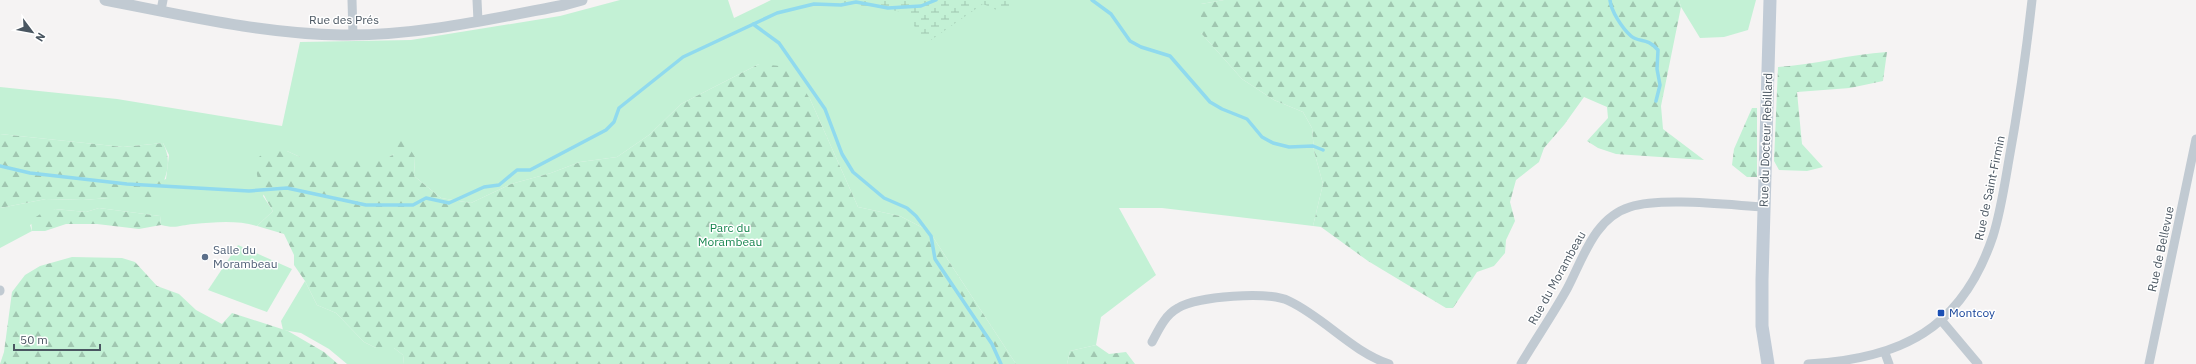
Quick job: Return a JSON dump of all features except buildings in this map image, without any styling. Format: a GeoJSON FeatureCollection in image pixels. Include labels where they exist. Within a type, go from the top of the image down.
{"type":"FeatureCollection","features":[{"type":"Feature","properties":{"kind":"main road","name":"Rue du Docteur Rebillard"},"geometry":{"type":"LineString","coordinates":[[1768,364],[1762,326],[1762,280],[1770,0]]}},
{"type":"Feature","properties":{"kind":"street","name":"Rue des Prés"},"geometry":{"type":"LineString","coordinates":[[106,0],[162,5],[291,33],[353,35],[396,33],[478,21],[564,5],[582,0]]}},
{"type":"Feature","properties":{"kind":"street"},"geometry":{"type":"LineString","coordinates":[[352,0],[353,35]]}},
{"type":"Feature","properties":{"kind":"street"},"geometry":{"type":"LineString","coordinates":[[477,0],[478,21]]}},
{"type":"Feature","properties":{"kind":"street","name":"Rue de Saint-Firmin"},"geometry":{"type":"LineString","coordinates":[[1808,364],[1842,362],[1885,353],[1916,339],[1941,320],[1969,289],[1986,256],[1993,234],[2015,126],[2032,0]]}},
{"type":"Feature","properties":{"kind":"street","name":"Rue de Bellevue"},"geometry":{"type":"LineString","coordinates":[[2149,364],[2196,139]]}},
{"type":"Feature","properties":{"kind":"street","name":"Rue du Morambeau"},"geometry":{"type":"LineString","coordinates":[[1521,364],[1567,288],[1589,242],[1609,218],[1631,206],[1652,203],[1764,207]]}},
{"type":"Feature","properties":{"kind":"street"},"geometry":{"type":"LineString","coordinates":[[1152,342],[1169,314],[1194,301],[1261,295],[1274,296],[1299,306],[1363,352],[1389,364]]}},
{"type":"Feature","properties":{"kind":"street"},"geometry":{"type":"LineString","coordinates":[[1941,320],[1978,364]]}},
{"type":"Feature","properties":{"kind":"street"},"geometry":{"type":"LineString","coordinates":[[1885,353],[1889,364]]}},
{"type":"Feature","properties":{"kind":"green space"},"geometry":{"type":"Polygon","coordinates":[[[620,0],[728,0],[734,18],[771,0],[1224,0],[1201,4],[1201,33],[1242,79],[1274,100],[1303,112],[1312,128],[1314,151],[1323,184],[1313,226],[1162,208],[1119,208],[1156,275],[1101,317],[1096,345],[1070,351],[1067,364],[1016,364],[929,231],[900,216],[858,207],[810,99],[759,64],[681,104],[649,135],[617,157],[580,162],[551,173],[511,184],[471,203],[441,198],[414,176],[415,157],[394,145],[394,154],[389,157],[300,157],[287,151],[263,196],[273,211],[257,226],[226,222],[189,224],[171,227],[161,225],[160,216],[99,208],[86,212],[55,209],[30,225],[32,231],[0,248],[0,208],[46,199],[83,200],[109,198],[166,179],[169,155],[163,143],[123,147],[0,134],[0,87],[117,99],[282,126],[300,42],[411,40],[560,16],[620,0]]]}},
{"type":"Feature","properties":{"kind":"green space"},"geometry":{"type":"Polygon","coordinates":[[[836,0],[1020,0],[1001,12],[983,4],[931,40],[917,34],[910,13],[836,2],[836,0]]]}},
{"type":"Feature","properties":{"kind":"green space"},"geometry":{"type":"Polygon","coordinates":[[[1224,0],[1679,0],[1681,7],[1661,106],[1663,129],[1704,160],[1616,154],[1598,148],[1587,141],[1608,118],[1607,107],[1584,97],[1564,125],[1544,148],[1539,162],[1516,180],[1510,202],[1515,221],[1506,240],[1505,253],[1494,266],[1477,272],[1453,308],[1446,308],[1368,261],[1321,227],[1313,226],[1323,184],[1314,151],[1312,128],[1303,112],[1274,100],[1242,79],[1201,33],[1201,4],[1224,0]]]}},
{"type":"Feature","properties":{"kind":"green space"},"geometry":{"type":"Polygon","coordinates":[[[1679,0],[1756,0],[1748,30],[1724,37],[1700,38],[1681,7],[1679,0]]]}},
{"type":"Feature","properties":{"kind":"green space"},"geometry":{"type":"Polygon","coordinates":[[[1887,52],[1883,81],[1850,88],[1797,92],[1802,144],[1823,167],[1807,171],[1779,170],[1774,161],[1778,67],[1887,52]]]}},
{"type":"Feature","properties":{"kind":"green space","name":"Parc du Morambeau"},"geometry":{"type":"Polygon","coordinates":[[[759,64],[790,67],[810,99],[858,207],[900,216],[929,231],[1016,364],[404,364],[403,355],[394,348],[376,348],[364,342],[336,313],[317,305],[305,281],[294,265],[294,255],[284,234],[257,226],[273,211],[260,187],[256,167],[256,159],[270,149],[287,151],[300,157],[389,157],[394,154],[394,145],[400,133],[415,157],[414,176],[441,198],[471,203],[511,184],[551,173],[580,162],[617,157],[649,135],[681,104],[759,64]]]}},
{"type":"Feature","properties":{"kind":"green space"},"geometry":{"type":"Polygon","coordinates":[[[1752,108],[1757,108],[1757,177],[1747,177],[1732,165],[1734,149],[1752,108]]]}},
{"type":"Feature","properties":{"kind":"green space"},"geometry":{"type":"Polygon","coordinates":[[[0,134],[123,147],[163,143],[168,157],[167,170],[157,196],[142,199],[46,199],[0,208],[0,134]]]}},
{"type":"Feature","properties":{"kind":"green space"},"geometry":{"type":"Polygon","coordinates":[[[99,208],[160,216],[161,225],[139,229],[97,224],[66,224],[45,231],[32,231],[31,220],[42,213],[55,209],[86,212],[99,208]]]}},
{"type":"Feature","properties":{"kind":"green space"},"geometry":{"type":"Polygon","coordinates":[[[238,245],[292,269],[267,312],[208,290],[238,245]]]}},
{"type":"Feature","properties":{"kind":"green space"},"geometry":{"type":"Polygon","coordinates":[[[72,257],[122,258],[135,262],[157,286],[179,294],[196,310],[222,324],[232,313],[288,331],[324,352],[338,364],[0,364],[4,352],[12,292],[25,275],[40,266],[72,257]]]}},
{"type":"Feature","properties":{"kind":"green space"},"geometry":{"type":"Polygon","coordinates":[[[305,281],[317,305],[336,313],[364,342],[376,348],[394,348],[403,355],[404,364],[347,364],[329,349],[301,333],[283,330],[281,321],[305,281]]]}},
{"type":"Feature","properties":{"kind":"green space"},"geometry":{"type":"Polygon","coordinates":[[[1096,345],[1109,354],[1126,352],[1135,364],[1067,364],[1070,351],[1096,345]]]}},
{"type":"Feature","properties":{"kind":"waterway"},"geometry":{"type":"LineString","coordinates":[[0,166],[30,173],[127,184],[249,191],[287,188],[366,205],[413,205],[426,198],[449,203],[484,187],[499,185],[517,170],[530,170],[606,130],[614,122],[619,108],[683,57],[777,13],[814,4],[841,5],[856,2],[888,8],[921,6],[936,0]]}},
{"type":"Feature","properties":{"kind":"waterway"},"geometry":{"type":"LineString","coordinates":[[1092,0],[1111,14],[1130,41],[1141,47],[1170,56],[1210,102],[1222,109],[1247,119],[1262,137],[1273,143],[1289,147],[1313,146],[1323,150]]}},
{"type":"Feature","properties":{"kind":"waterway"},"geometry":{"type":"LineString","coordinates":[[1610,0],[1615,14],[1628,33],[1634,38],[1650,43],[1658,50],[1657,69],[1660,85],[1656,101]]}},
{"type":"Feature","properties":{"kind":"waterway"},"geometry":{"type":"LineString","coordinates":[[753,24],[779,43],[825,109],[842,154],[853,172],[884,198],[907,208],[916,216],[931,236],[935,259],[992,344],[1001,364]]}},
{"type":"Feature","properties":{"kind":"place","name":"Salle du Morambeau"},"geometry":{"type":"Point","coordinates":[205,257]}},
{"type":"Feature","properties":{"kind":"place","name":"Montcoy"},"geometry":{"type":"Point","coordinates":[1941,313]}}]}
